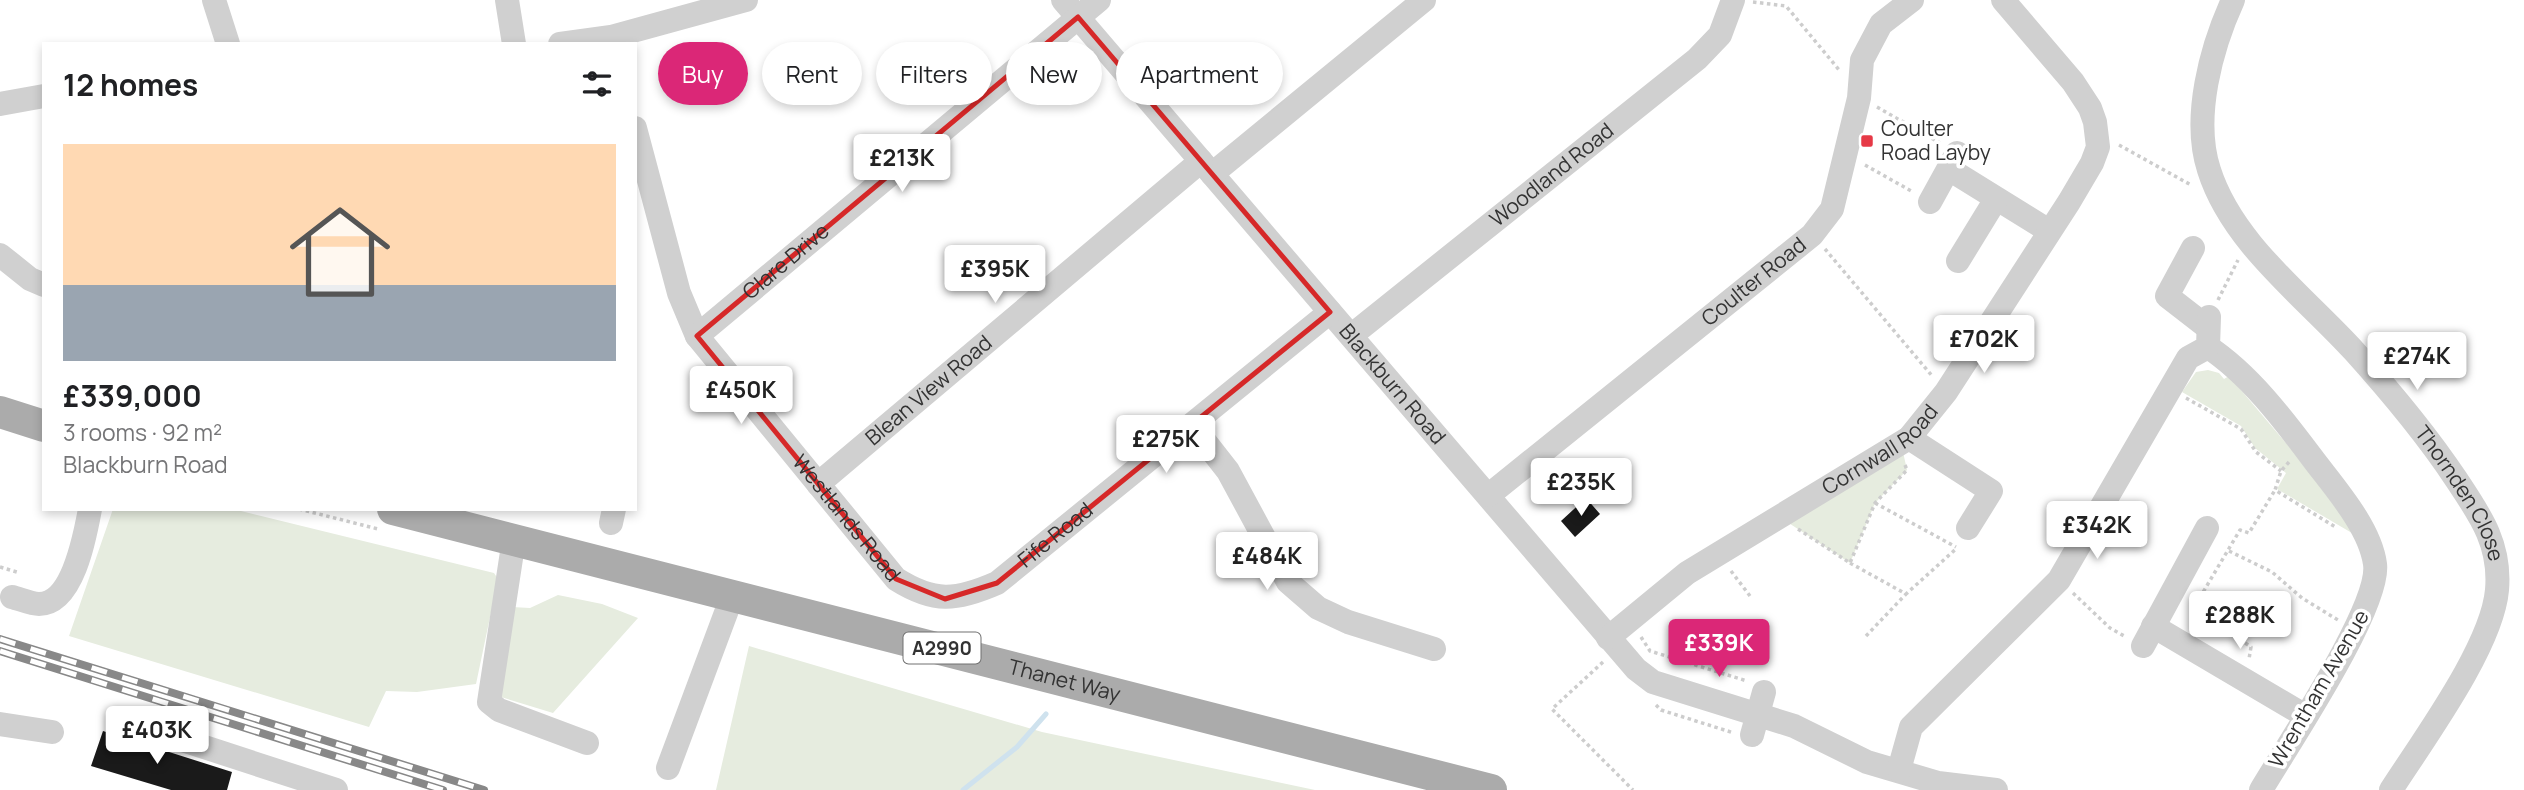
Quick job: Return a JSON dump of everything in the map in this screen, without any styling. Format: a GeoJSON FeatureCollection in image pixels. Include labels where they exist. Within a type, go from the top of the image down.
{"type":"FeatureCollection","features":[{"type":"Feature","properties":{"kind":"main road"},"geometry":{"type":"LineString","coordinates":[[0,412],[41,428]]}},
{"type":"Feature","properties":{"kind":"main road","name":"Thanet Way"},"geometry":{"type":"LineString","coordinates":[[401,511],[1490,790]]}},
{"type":"Feature","properties":{"kind":"street"},"geometry":{"type":"LineString","coordinates":[[214,0],[227,42]]}},
{"type":"Feature","properties":{"kind":"street"},"geometry":{"type":"LineString","coordinates":[[507,0],[514,42]]}},
{"type":"Feature","properties":{"kind":"street"},"geometry":{"type":"LineString","coordinates":[[612,41],[746,0]]}},
{"type":"Feature","properties":{"kind":"street","name":"Clare Drive"},"geometry":{"type":"LineString","coordinates":[[697,336],[1071,9],[1099,0]]}},
{"type":"Feature","properties":{"kind":"street","name":"Blean View Road"},"geometry":{"type":"LineString","coordinates":[[818,484],[1206,167],[1424,0]]}},
{"type":"Feature","properties":{"kind":"street","name":"Woodland Road"},"geometry":{"type":"LineString","coordinates":[[1352,335],[1697,59],[1720,35],[1733,0]]}},
{"type":"Feature","properties":{"kind":"street","name":"Coulter Road"},"geometry":{"type":"LineString","coordinates":[[1489,495],[1812,234],[1832,209],[1847,154],[1860,89],[1862,60],[1881,24],[1912,0]]}},
{"type":"Feature","properties":{"kind":"street","name":"Thornden Close"},"geometry":{"type":"LineString","coordinates":[[2233,0],[2214,54],[2205,100],[2203,141],[2207,167],[2217,192],[2249,240],[2355,352],[2440,455],[2488,527],[2497,555],[2497,592],[2485,633],[2391,790]]}},
{"type":"Feature","properties":{"kind":"street"},"geometry":{"type":"LineString","coordinates":[[2013,3],[2090,108],[2098,147]]}},
{"type":"Feature","properties":{"kind":"street","name":"Blackburn Road"},"geometry":{"type":"LineString","coordinates":[[1071,9],[1636,669],[1653,682],[1757,706],[1867,762],[1938,782],[1996,790]]}},
{"type":"Feature","properties":{"kind":"street"},"geometry":{"type":"LineString","coordinates":[[0,104],[42,96]]}},
{"type":"Feature","properties":{"kind":"street","name":"Westlands Road"},"geometry":{"type":"LineString","coordinates":[[637,136],[679,293],[697,336],[896,579],[916,591],[945,599],[974,593]]}},
{"type":"Feature","properties":{"kind":"street","name":"Cornwall Road"},"geometry":{"type":"LineString","coordinates":[[1613,643],[1687,573],[1905,441],[1946,392],[2092,163],[2098,147]]}},
{"type":"Feature","properties":{"kind":"street"},"geometry":{"type":"LineString","coordinates":[[1930,202],[1953,161],[1996,199],[2049,231]]}},
{"type":"Feature","properties":{"kind":"street"},"geometry":{"type":"LineString","coordinates":[[1958,261],[1996,199]]}},
{"type":"Feature","properties":{"kind":"street","name":"Wrentham Avenue"},"geometry":{"type":"LineString","coordinates":[[2193,248],[2167,296],[2208,331],[2303,446],[2354,514],[2375,564],[2371,597],[2355,630],[2262,790]]}},
{"type":"Feature","properties":{"kind":"street"},"geometry":{"type":"LineString","coordinates":[[0,255],[30,279],[42,284]]}},
{"type":"Feature","properties":{"kind":"street","name":"Fife Road"},"geometry":{"type":"LineString","coordinates":[[974,593],[997,583],[1331,312]]}},
{"type":"Feature","properties":{"kind":"street"},"geometry":{"type":"LineString","coordinates":[[1899,770],[1911,727],[2059,580],[2169,388],[2208,331]]}},
{"type":"Feature","properties":{"kind":"street"},"geometry":{"type":"LineString","coordinates":[[1192,425],[1228,471],[1288,582],[1318,608],[1348,622],[1424,639]]}},
{"type":"Feature","properties":{"kind":"street"},"geometry":{"type":"LineString","coordinates":[[1905,441],[1991,491],[1963,538]]}},
{"type":"Feature","properties":{"kind":"street"},"geometry":{"type":"LineString","coordinates":[[16,585],[38,604],[67,600],[89,511]]}},
{"type":"Feature","properties":{"kind":"street"},"geometry":{"type":"LineString","coordinates":[[2207,528],[2148,636],[2186,646],[2304,715]]}},
{"type":"Feature","properties":{"kind":"street"},"geometry":{"type":"LineString","coordinates":[[514,539],[489,702],[499,710],[587,743]]}},
{"type":"Feature","properties":{"kind":"street"},"geometry":{"type":"LineString","coordinates":[[668,768],[733,594]]}},
{"type":"Feature","properties":{"kind":"street"},"geometry":{"type":"LineString","coordinates":[[0,724],[51,732]]}},
{"type":"Feature","properties":{"kind":"street"},"geometry":{"type":"LineString","coordinates":[[155,731],[307,786],[335,790]]}},
{"type":"Feature","properties":{"kind":"path"},"geometry":{"type":"LineString","coordinates":[[1733,0],[1786,6],[1839,71],[1953,161]]}},
{"type":"Feature","properties":{"kind":"path"},"geometry":{"type":"LineString","coordinates":[[2098,147],[2121,145],[2200,190],[2217,192]]}},
{"type":"Feature","properties":{"kind":"path"},"geometry":{"type":"LineString","coordinates":[[1847,154],[1930,202]]}},
{"type":"Feature","properties":{"kind":"path"},"geometry":{"type":"LineString","coordinates":[[1812,234],[1946,392]]}},
{"type":"Feature","properties":{"kind":"path"},"geometry":{"type":"LineString","coordinates":[[2208,331],[2249,240]]}},
{"type":"Feature","properties":{"kind":"path"},"geometry":{"type":"LineString","coordinates":[[2169,388],[2241,429],[2256,452],[2281,471]]}},
{"type":"Feature","properties":{"kind":"path"},"geometry":{"type":"LineString","coordinates":[[1850,563],[1875,503],[1906,470],[1905,441]]}},
{"type":"Feature","properties":{"kind":"path"},"geometry":{"type":"LineString","coordinates":[[2245,680],[2251,647],[2193,608],[2240,530],[2249,533],[2275,491],[2281,471],[2303,446]]}},
{"type":"Feature","properties":{"kind":"path"},"geometry":{"type":"LineString","coordinates":[[2275,491],[2368,547]]}},
{"type":"Feature","properties":{"kind":"path"},"geometry":{"type":"LineString","coordinates":[[1866,636],[1963,538],[1875,503]]}},
{"type":"Feature","properties":{"kind":"path"},"geometry":{"type":"LineString","coordinates":[[1779,516],[1850,563],[1906,594]]}},
{"type":"Feature","properties":{"kind":"path"},"geometry":{"type":"LineString","coordinates":[[2228,551],[2272,572],[2302,598],[2355,630]]}},
{"type":"Feature","properties":{"kind":"path"},"geometry":{"type":"LineString","coordinates":[[1717,553],[1751,596]]}},
{"type":"Feature","properties":{"kind":"path"},"geometry":{"type":"LineString","coordinates":[[0,567],[16,585]]}},
{"type":"Feature","properties":{"kind":"path"},"geometry":{"type":"LineString","coordinates":[[2186,646],[2205,615]]}},
{"type":"Feature","properties":{"kind":"path"},"geometry":{"type":"LineString","coordinates":[[1639,635],[1650,651],[1757,706]]}},
{"type":"Feature","properties":{"kind":"path"},"geometry":{"type":"LineString","coordinates":[[1613,643],[1552,709],[1633,790]]}},
{"type":"Feature","properties":{"kind":"highlighted area"},"geometry":{"type":"Polygon","coordinates":[[[1078,17],[1330,312],[997,583],[945,599],[896,579],[697,336],[1078,17]]]}},
{"type":"Feature","properties":{"kind":"shaded area"},"geometry":{"type":"Polygon","coordinates":[[[2208,370],[2219,373],[2224,379],[2229,376],[2297,456],[2357,536],[2277,489],[2286,473],[2255,448],[2241,426],[2182,392],[2196,372],[2208,370]]]}},
{"type":"Feature","properties":{"kind":"shaded area"},"geometry":{"type":"Polygon","coordinates":[[[1901,443],[1907,470],[1875,503],[1850,563],[1778,516],[1901,443]]]}},
{"type":"Feature","properties":{"kind":"shaded area"},"geometry":{"type":"Polygon","coordinates":[[[112,511],[241,511],[494,573],[498,579],[476,684],[417,692],[386,691],[369,727],[69,636],[112,511]]]}},
{"type":"Feature","properties":{"kind":"shaded area"},"geometry":{"type":"Polygon","coordinates":[[[558,595],[602,604],[638,618],[553,713],[501,697],[512,607],[530,608],[558,595]]]}},
{"type":"Feature","properties":{"kind":"shaded area"},"geometry":{"type":"Polygon","coordinates":[[[749,646],[1042,732],[1315,790],[716,790],[749,646]]]}},
{"type":"Feature","properties":{"kind":"building"},"geometry":{"type":"Polygon","coordinates":[[[1586,498],[1600,514],[1575,537],[1561,521],[1586,498]]]}},
{"type":"Feature","properties":{"kind":"building"},"geometry":{"type":"Polygon","coordinates":[[[103,731],[232,772],[227,790],[171,790],[91,766],[103,731]]]}},
{"type":"Feature","properties":{"kind":"waterway"},"geometry":{"type":"LineString","coordinates":[[963,790],[1017,747],[1046,714]]}},
{"type":"Feature","properties":{"kind":"railway"},"geometry":{"type":"LineString","coordinates":[[0,639],[484,790]]}},
{"type":"Feature","properties":{"kind":"railway"},"geometry":{"type":"LineString","coordinates":[[0,651],[443,790]]}},
{"type":"Feature","properties":{"kind":"place","name":"Coulter Road Layby"},"geometry":{"type":"Point","coordinates":[1867,141]}}]}
